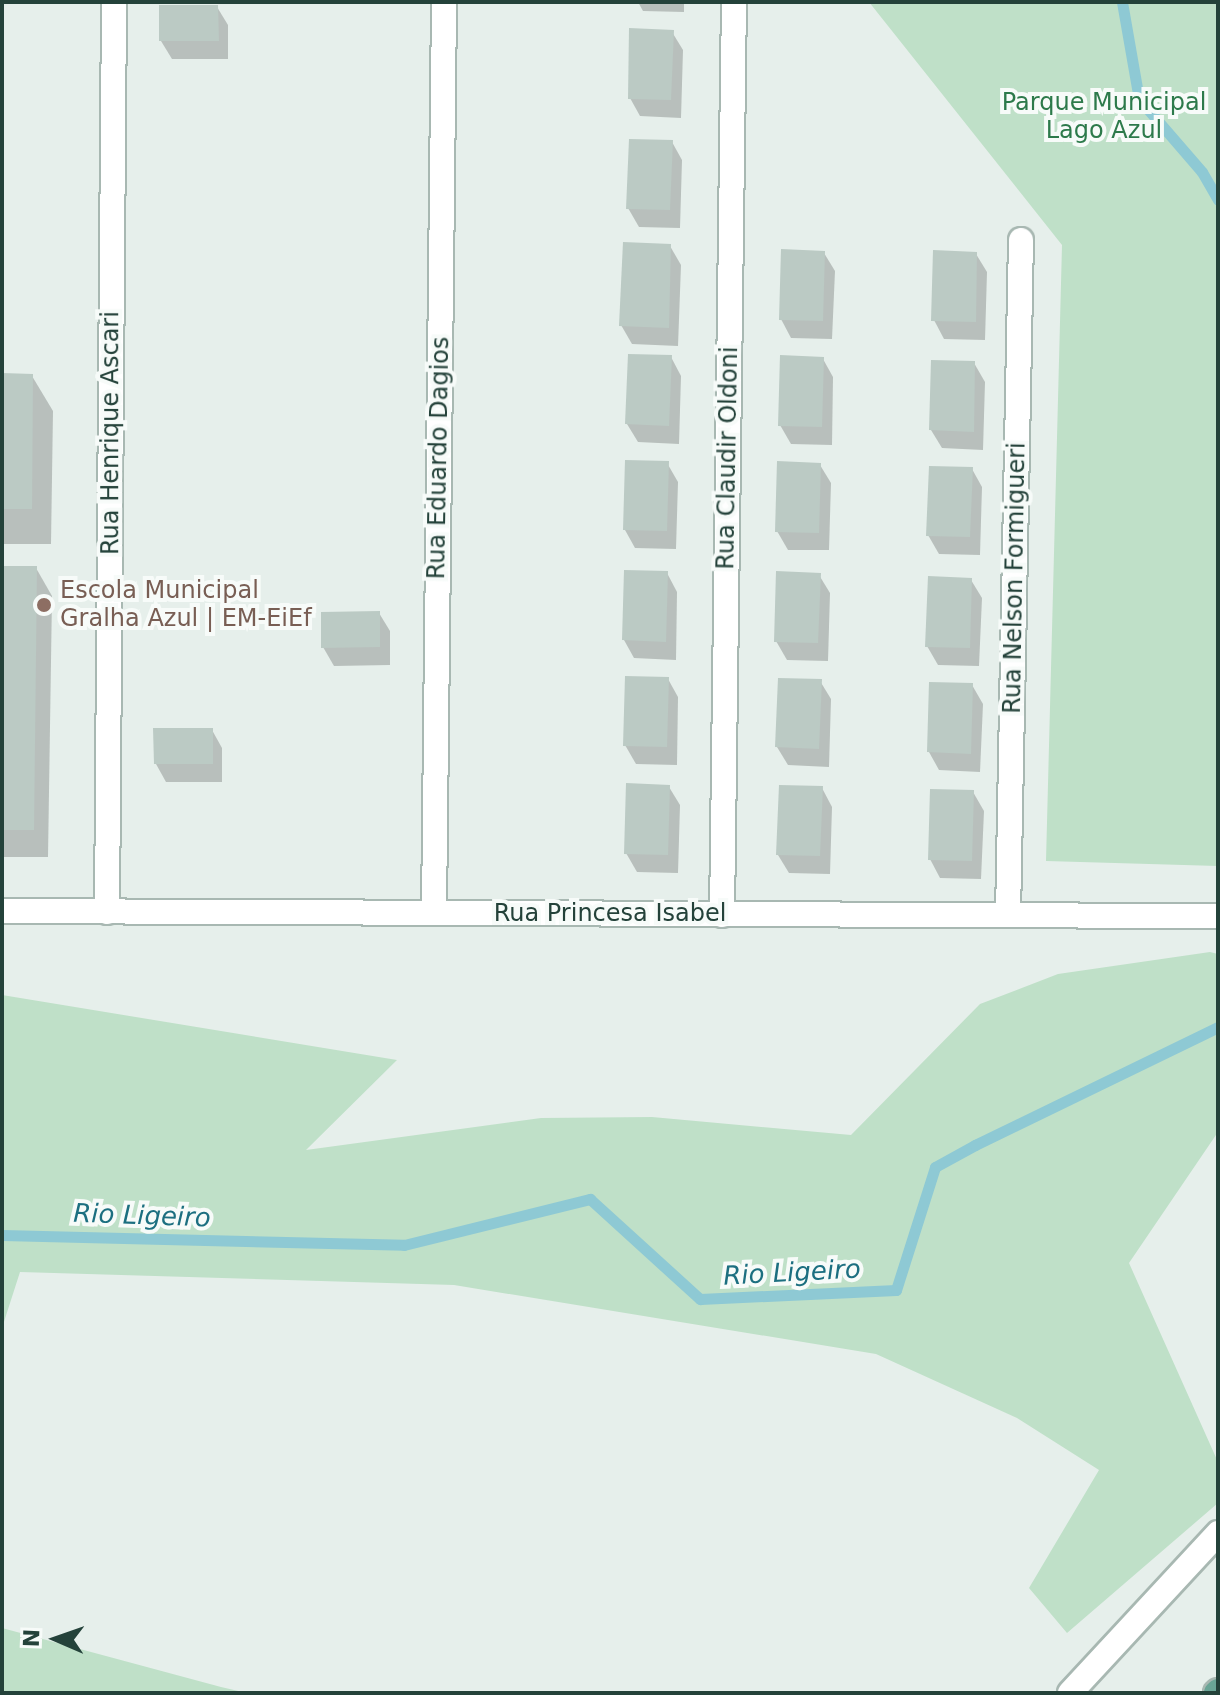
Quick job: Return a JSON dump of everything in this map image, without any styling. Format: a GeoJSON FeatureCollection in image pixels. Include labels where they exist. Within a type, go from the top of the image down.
{"type":"FeatureCollection","features":[{"type":"Feature","properties":{"kind":"street","name":"Rua Henrique Ascari"},"geometry":{"type":"LineString","coordinates":[[107,912],[114,2]]}},
{"type":"Feature","properties":{"kind":"street","name":"Rua Eduardo Dagios"},"geometry":{"type":"LineString","coordinates":[[434,913],[444,2]]}},
{"type":"Feature","properties":{"kind":"street","name":"Rua Claudir Oldoni"},"geometry":{"type":"LineString","coordinates":[[722,915],[734,2]]}},
{"type":"Feature","properties":{"kind":"street","name":"Rua Nelson Formigueri"},"geometry":{"type":"LineString","coordinates":[[1008,915],[1021,240]]}},
{"type":"Feature","properties":{"kind":"street","name":"Rua Princesa Isabel"},"geometry":{"type":"LineString","coordinates":[[2,911],[1218,916]]}},
{"type":"Feature","properties":{"kind":"street"},"geometry":{"type":"LineString","coordinates":[[1070,1693],[1218,1533]]}},
{"type":"Feature","properties":{"kind":"green space","name":"Parque Municipal Lago Azul"},"geometry":{"type":"Polygon","coordinates":[[[869,2],[1218,2],[1218,866],[1046,861],[1062,245],[869,2]]]}},
{"type":"Feature","properties":{"kind":"green space"},"geometry":{"type":"Polygon","coordinates":[[[1210,952],[1218,954],[1218,1132],[1129,1263],[1218,1462],[1218,1503],[1067,1633],[1029,1588],[1099,1470],[1017,1418],[876,1354],[454,1285],[20,1272],[2,1328],[2,995],[397,1060],[306,1150],[541,1118],[652,1117],[851,1135],[980,1004],[1058,974],[1210,952]]]}},
{"type":"Feature","properties":{"kind":"green space"},"geometry":{"type":"Polygon","coordinates":[[[2,1628],[221,1687],[247,1693],[2,1693],[2,1628]]]}},
{"type":"Feature","properties":{"kind":"building"},"geometry":{"type":"Polygon","coordinates":[[[159,5],[218,5],[219,41],[159,41],[159,5]]]}},
{"type":"Feature","properties":{"kind":"building"},"geometry":{"type":"Polygon","coordinates":[[[629,28],[674,30],[671,100],[628,99],[629,28]]]}},
{"type":"Feature","properties":{"kind":"building"},"geometry":{"type":"Polygon","coordinates":[[[629,139],[673,140],[670,210],[626,209],[629,139]]]}},
{"type":"Feature","properties":{"kind":"building"},"geometry":{"type":"Polygon","coordinates":[[[623,242],[671,244],[669,328],[619,326],[623,242]]]}},
{"type":"Feature","properties":{"kind":"building"},"geometry":{"type":"Polygon","coordinates":[[[781,249],[825,251],[823,321],[779,320],[781,249]]]}},
{"type":"Feature","properties":{"kind":"building"},"geometry":{"type":"Polygon","coordinates":[[[933,250],[977,252],[976,322],[931,321],[933,250]]]}},
{"type":"Feature","properties":{"kind":"building"},"geometry":{"type":"Polygon","coordinates":[[[628,354],[672,355],[669,426],[625,424],[628,354]]]}},
{"type":"Feature","properties":{"kind":"building"},"geometry":{"type":"Polygon","coordinates":[[[780,355],[824,357],[822,427],[778,426],[780,355]]]}},
{"type":"Feature","properties":{"kind":"building"},"geometry":{"type":"Polygon","coordinates":[[[931,360],[975,361],[974,432],[929,430],[931,360]]]}},
{"type":"Feature","properties":{"kind":"building"},"geometry":{"type":"Polygon","coordinates":[[[2,373],[33,374],[32,509],[2,509],[2,373]]]}},
{"type":"Feature","properties":{"kind":"building"},"geometry":{"type":"Polygon","coordinates":[[[625,460],[669,461],[667,531],[623,530],[625,460]]]}},
{"type":"Feature","properties":{"kind":"building"},"geometry":{"type":"Polygon","coordinates":[[[777,461],[821,463],[819,533],[775,532],[777,461]]]}},
{"type":"Feature","properties":{"kind":"building"},"geometry":{"type":"Polygon","coordinates":[[[929,466],[973,467],[970,537],[926,536],[929,466]]]}},
{"type":"Feature","properties":{"kind":"building"},"geometry":{"type":"Polygon","coordinates":[[[2,566],[37,566],[34,830],[2,830],[2,566]]]}},
{"type":"Feature","properties":{"kind":"building"},"geometry":{"type":"Polygon","coordinates":[[[624,570],[668,571],[666,642],[622,640],[624,570]]]}},
{"type":"Feature","properties":{"kind":"building"},"geometry":{"type":"Polygon","coordinates":[[[776,571],[821,573],[818,643],[774,642],[776,571]]]}},
{"type":"Feature","properties":{"kind":"building"},"geometry":{"type":"Polygon","coordinates":[[[928,576],[972,578],[970,648],[925,647],[928,576]]]}},
{"type":"Feature","properties":{"kind":"building"},"geometry":{"type":"Polygon","coordinates":[[[380,611],[380,647],[321,648],[321,612],[380,611]]]}},
{"type":"Feature","properties":{"kind":"building"},"geometry":{"type":"Polygon","coordinates":[[[625,676],[669,677],[667,747],[623,746],[625,676]]]}},
{"type":"Feature","properties":{"kind":"building"},"geometry":{"type":"Polygon","coordinates":[[[778,678],[822,679],[819,749],[775,747],[778,678]]]}},
{"type":"Feature","properties":{"kind":"building"},"geometry":{"type":"Polygon","coordinates":[[[929,682],[973,683],[971,754],[927,752],[929,682]]]}},
{"type":"Feature","properties":{"kind":"building"},"geometry":{"type":"Polygon","coordinates":[[[153,728],[213,728],[213,764],[154,764],[153,728]]]}},
{"type":"Feature","properties":{"kind":"building"},"geometry":{"type":"Polygon","coordinates":[[[626,783],[670,785],[668,855],[624,854],[626,783]]]}},
{"type":"Feature","properties":{"kind":"building"},"geometry":{"type":"Polygon","coordinates":[[[779,785],[823,786],[820,856],[776,855],[779,785]]]}},
{"type":"Feature","properties":{"kind":"building"},"geometry":{"type":"Polygon","coordinates":[[[930,789],[974,790],[972,861],[928,860],[930,789]]]}},
{"type":"Feature","properties":{"kind":"waterway","name":"Rio Ligeiro"},"geometry":{"type":"LineString","coordinates":[[1122,2],[1139,99],[1202,172],[1218,200]]}},
{"type":"Feature","properties":{"kind":"waterway","name":"Rio Ligeiro"},"geometry":{"type":"LineString","coordinates":[[2,1235],[404,1245],[590,1199],[700,1299],[896,1290],[935,1167],[1218,1027]]}},
{"type":"Feature","properties":{"kind":"place","name":"Escola Municipal Gralha Azul | EM-EiEf"},"geometry":{"type":"Point","coordinates":[44,605]}}]}
